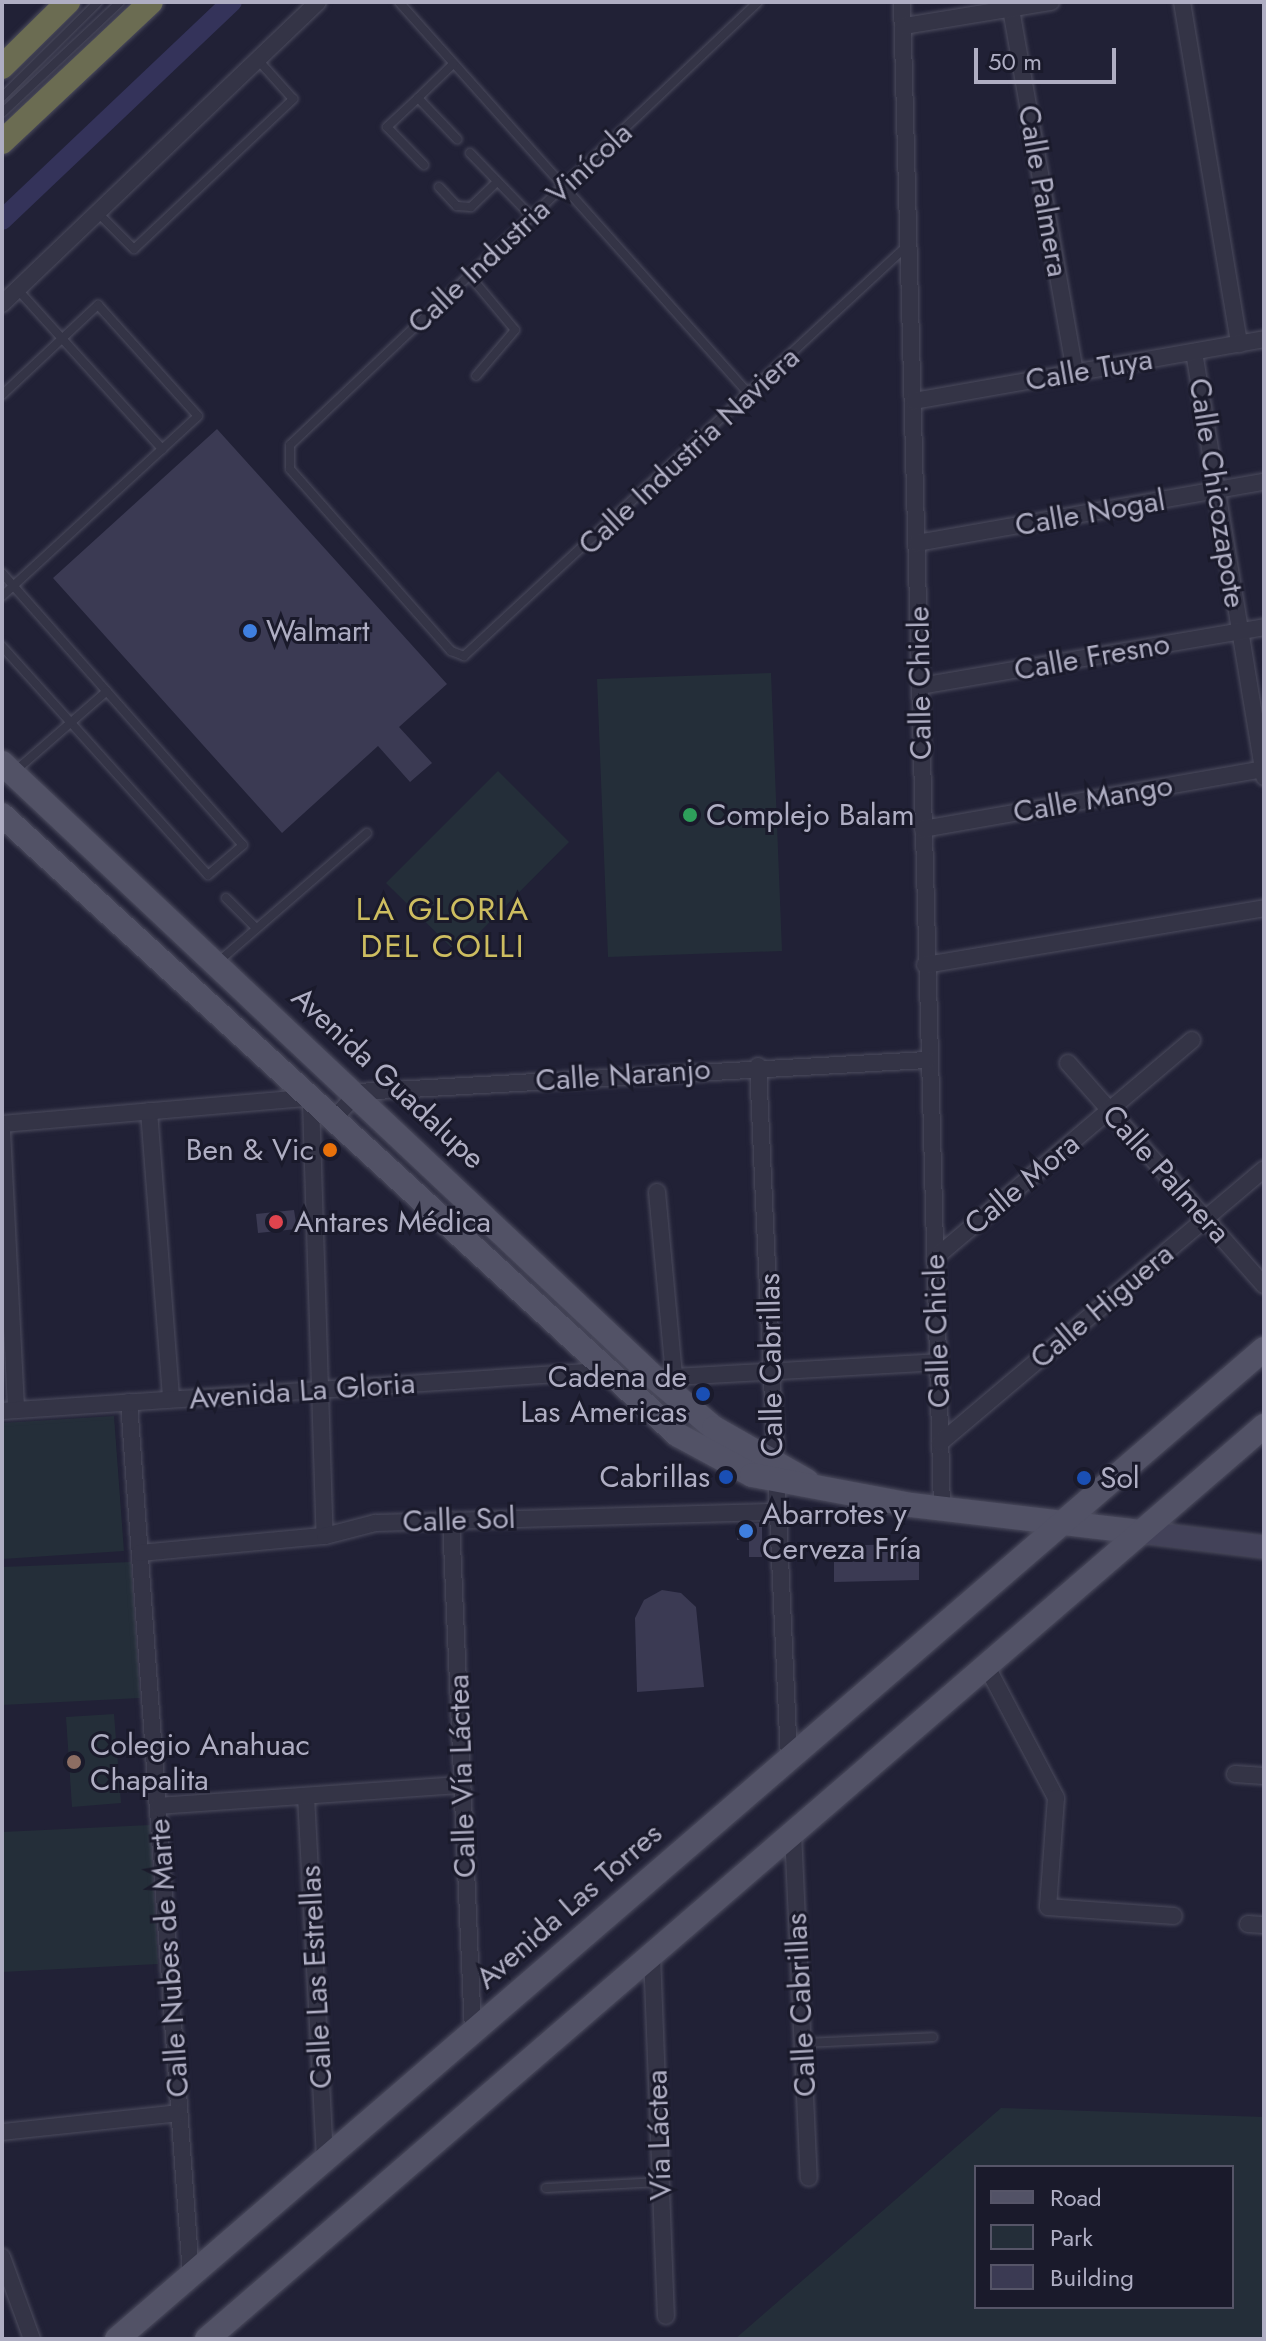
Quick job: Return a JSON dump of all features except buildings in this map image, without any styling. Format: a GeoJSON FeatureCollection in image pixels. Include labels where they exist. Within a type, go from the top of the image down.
{"type":"FeatureCollection","features":[{"type":"Feature","properties":{"kind":"highway"},"geometry":{"type":"LineString","coordinates":[[2,67],[68,2]]}},
{"type":"Feature","properties":{"kind":"highway"},"geometry":{"type":"LineString","coordinates":[[2,142],[151,2]]}},
{"type":"Feature","properties":{"kind":"main road","name":"Avenida Guadalupe"},"geometry":{"type":"LineString","coordinates":[[8,768],[664,1377],[714,1428],[774,1469]]}},
{"type":"Feature","properties":{"kind":"main road"},"geometry":{"type":"LineString","coordinates":[[2,815],[603,1371],[692,1444],[731,1468],[774,1469],[807,1481],[942,1508],[1264,1547]]}},
{"type":"Feature","properties":{"kind":"main road","name":"Avenida Las Torres"},"geometry":{"type":"LineString","coordinates":[[117,2339],[1264,1349]]}},
{"type":"Feature","properties":{"kind":"main road"},"geometry":{"type":"LineString","coordinates":[[207,2339],[1264,1426]]}},
{"type":"Feature","properties":{"kind":"street"},"geometry":{"type":"LineString","coordinates":[[2,304],[318,2]]}},
{"type":"Feature","properties":{"kind":"street","name":"Calle Chicle"},"geometry":{"type":"LineString","coordinates":[[902,2],[911,242],[927,1060],[942,1508]]}},
{"type":"Feature","properties":{"kind":"street"},"geometry":{"type":"LineString","coordinates":[[904,26],[1048,2]]}},
{"type":"Feature","properties":{"kind":"street","name":"Calle Chicozapote"},"geometry":{"type":"LineString","coordinates":[[1182,2],[1239,344]]}},
{"type":"Feature","properties":{"kind":"street","name":"Calle Palmera"},"geometry":{"type":"LineString","coordinates":[[1011,9],[1075,372]]}},
{"type":"Feature","properties":{"kind":"street","name":"Calle Tuya"},"geometry":{"type":"LineString","coordinates":[[914,401],[1264,339]]}},
{"type":"Feature","properties":{"kind":"street","name":"Calle Chicozapote"},"geometry":{"type":"LineString","coordinates":[[1194,352],[1264,772]]}},
{"type":"Feature","properties":{"kind":"street","name":"Calle Nogal"},"geometry":{"type":"LineString","coordinates":[[917,543],[1264,482]]}},
{"type":"Feature","properties":{"kind":"street","name":"Calle Fresno"},"geometry":{"type":"LineString","coordinates":[[920,686],[1264,627]]}},
{"type":"Feature","properties":{"kind":"street","name":"Calle Mango"},"geometry":{"type":"LineString","coordinates":[[923,829],[1264,772]]}},
{"type":"Feature","properties":{"kind":"street"},"geometry":{"type":"LineString","coordinates":[[925,965],[1264,908]]}},
{"type":"Feature","properties":{"kind":"street","name":"Calle Mora"},"geometry":{"type":"LineString","coordinates":[[935,1258],[1192,1040]]}},
{"type":"Feature","properties":{"kind":"street","name":"Calle Naranjo"},"geometry":{"type":"LineString","coordinates":[[358,1092],[758,1066],[927,1060]]}},
{"type":"Feature","properties":{"kind":"street","name":"Calle Palmera"},"geometry":{"type":"LineString","coordinates":[[1068,1063],[1264,1285]]}},
{"type":"Feature","properties":{"kind":"street","name":"Calle Cabrillas"},"geometry":{"type":"LineString","coordinates":[[758,1066],[775,1370],[774,1469],[780,1512],[789,1759]]}},
{"type":"Feature","properties":{"kind":"street"},"geometry":{"type":"LineString","coordinates":[[332,1121],[358,1092]]}},
{"type":"Feature","properties":{"kind":"street"},"geometry":{"type":"LineString","coordinates":[[2,1124],[310,1100],[325,1536]]}},
{"type":"Feature","properties":{"kind":"street"},"geometry":{"type":"LineString","coordinates":[[149,1111],[171,1399]]}},
{"type":"Feature","properties":{"kind":"street"},"geometry":{"type":"LineString","coordinates":[[2,1131],[9,1410]]}},
{"type":"Feature","properties":{"kind":"street","name":"Calle Higuera"},"geometry":{"type":"LineString","coordinates":[[940,1443],[1264,1169]]}},
{"type":"Feature","properties":{"kind":"street"},"geometry":{"type":"LineString","coordinates":[[657,1192],[664,1377],[938,1362]]}},
{"type":"Feature","properties":{"kind":"street","name":"Avenida La Gloria"},"geometry":{"type":"LineString","coordinates":[[9,1410],[603,1371]]}},
{"type":"Feature","properties":{"kind":"street","name":"Calle Nubes de Marte"},"geometry":{"type":"LineString","coordinates":[[129,1402],[191,2275]]}},
{"type":"Feature","properties":{"kind":"street","name":"Calle Sol"},"geometry":{"type":"LineString","coordinates":[[140,1553],[325,1536],[375,1523],[780,1512]]}},
{"type":"Feature","properties":{"kind":"street","name":"Calle Vía Láctea"},"geometry":{"type":"LineString","coordinates":[[451,1520],[473,2032]]}},
{"type":"Feature","properties":{"kind":"street"},"geometry":{"type":"LineString","coordinates":[[986,1665],[1056,1798],[1048,1907],[1174,1916]]}},
{"type":"Feature","properties":{"kind":"street"},"geometry":{"type":"LineString","coordinates":[[1235,1774],[1264,1776]]}},
{"type":"Feature","properties":{"kind":"street"},"geometry":{"type":"LineString","coordinates":[[158,1806],[462,1785]]}},
{"type":"Feature","properties":{"kind":"street","name":"Calle Las Estrellas"},"geometry":{"type":"LineString","coordinates":[[306,1796],[325,2159]]}},
{"type":"Feature","properties":{"kind":"street","name":"Calle Cabrillas"},"geometry":{"type":"LineString","coordinates":[[793,1832],[809,2178]]}},
{"type":"Feature","properties":{"kind":"street","name":"Vía Láctea"},"geometry":{"type":"LineString","coordinates":[[652,1954],[666,2316]]}},
{"type":"Feature","properties":{"kind":"street"},"geometry":{"type":"LineString","coordinates":[[2,2132],[179,2113]]}},
{"type":"Feature","properties":{"kind":"street"},"geometry":{"type":"LineString","coordinates":[[2,2257],[32,2339]]}},
{"type":"Feature","properties":{"kind":"lane"},"geometry":{"type":"LineString","coordinates":[[2,97],[98,2]]}},
{"type":"Feature","properties":{"kind":"lane"},"geometry":{"type":"LineString","coordinates":[[2,113],[120,2]]}},
{"type":"Feature","properties":{"kind":"lane"},"geometry":{"type":"LineString","coordinates":[[399,2],[749,394]]}},
{"type":"Feature","properties":{"kind":"lane","name":"Calle Industria Vinícola"},"geometry":{"type":"LineString","coordinates":[[464,656],[411,605],[290,469],[285,456],[758,2]]}},
{"type":"Feature","properties":{"kind":"lane"},"geometry":{"type":"LineString","coordinates":[[98,213],[134,249],[293,99],[258,60]]}},
{"type":"Feature","properties":{"kind":"lane"},"geometry":{"type":"LineString","coordinates":[[424,165],[387,127],[453,64]]}},
{"type":"Feature","properties":{"kind":"lane"},"geometry":{"type":"LineString","coordinates":[[418,98],[457,139]]}},
{"type":"Feature","properties":{"kind":"lane"},"geometry":{"type":"LineString","coordinates":[[470,153],[532,217]]}},
{"type":"Feature","properties":{"kind":"lane"},"geometry":{"type":"LineString","coordinates":[[439,187],[457,206],[471,207],[497,182]]}},
{"type":"Feature","properties":{"kind":"lane","name":"Calle Industria Naviera"},"geometry":{"type":"LineString","coordinates":[[464,656],[911,242]]}},
{"type":"Feature","properties":{"kind":"lane"},"geometry":{"type":"LineString","coordinates":[[470,276],[515,330],[476,376]]}},
{"type":"Feature","properties":{"kind":"lane"},"geometry":{"type":"LineString","coordinates":[[17,289],[162,449]]}},
{"type":"Feature","properties":{"kind":"lane"},"geometry":{"type":"LineString","coordinates":[[2,395],[98,305],[198,416],[2,596]]}},
{"type":"Feature","properties":{"kind":"lane"},"geometry":{"type":"LineString","coordinates":[[2,573],[243,845],[208,875],[2,646]]}},
{"type":"Feature","properties":{"kind":"lane"},"geometry":{"type":"LineString","coordinates":[[8,768],[107,691]]}},
{"type":"Feature","properties":{"kind":"lane"},"geometry":{"type":"LineString","coordinates":[[217,963],[367,833]]}},
{"type":"Feature","properties":{"kind":"lane"},"geometry":{"type":"LineString","coordinates":[[226,898],[256,928]]}},
{"type":"Feature","properties":{"kind":"lane"},"geometry":{"type":"LineString","coordinates":[[803,2043],[933,2037]]}},
{"type":"Feature","properties":{"kind":"lane"},"geometry":{"type":"LineString","coordinates":[[546,2188],[661,2182]]}},
{"type":"Feature","properties":{"kind":"green space","name":"Complejo Balam"},"geometry":{"type":"Polygon","coordinates":[[[771,673],[782,951],[608,957],[597,679],[771,673]]]}},
{"type":"Feature","properties":{"kind":"green space"},"geometry":{"type":"Polygon","coordinates":[[[498,771],[569,842],[458,954],[386,883],[498,771]]]}},
{"type":"Feature","properties":{"kind":"green space"},"geometry":{"type":"Polygon","coordinates":[[[114,1416],[124,1551],[2,1559],[2,1423],[114,1416]]]}},
{"type":"Feature","properties":{"kind":"green space"},"geometry":{"type":"Polygon","coordinates":[[[131,1562],[140,1698],[2,1705],[2,1567],[131,1562]]]}},
{"type":"Feature","properties":{"kind":"green space"},"geometry":{"type":"Polygon","coordinates":[[[114,1714],[121,1803],[72,1807],[66,1717],[114,1714]]]}},
{"type":"Feature","properties":{"kind":"green space"},"geometry":{"type":"Polygon","coordinates":[[[150,1825],[158,1964],[2,1972],[2,1832],[150,1825]]]}},
{"type":"Feature","properties":{"kind":"green space"},"geometry":{"type":"Polygon","coordinates":[[[1001,2108],[1264,2117],[1264,2339],[735,2339],[1001,2108]]]}},
{"type":"Feature","properties":{"kind":"waterway"},"geometry":{"type":"LineString","coordinates":[[2,220],[232,2]]}},
{"type":"Feature","properties":{"kind":"place","name":"Walmart"},"geometry":{"type":"Point","coordinates":[250,631]}},
{"type":"Feature","properties":{"kind":"place","name":"Complejo Balam"},"geometry":{"type":"Point","coordinates":[690,815]}},
{"type":"Feature","properties":{"kind":"place","name":"Ben & Vic"},"geometry":{"type":"Point","coordinates":[330,1150]}},
{"type":"Feature","properties":{"kind":"place","name":"Antares Médica"},"geometry":{"type":"Point","coordinates":[276,1222]}},
{"type":"Feature","properties":{"kind":"place","name":"Cadena de Las Americas"},"geometry":{"type":"Point","coordinates":[703,1394]}},
{"type":"Feature","properties":{"kind":"place","name":"Cabrillas"},"geometry":{"type":"Point","coordinates":[726,1477]}},
{"type":"Feature","properties":{"kind":"place","name":"Sol"},"geometry":{"type":"Point","coordinates":[1084,1478]}},
{"type":"Feature","properties":{"kind":"place","name":"Abarrotes y Cerveza Fría"},"geometry":{"type":"Point","coordinates":[746,1531]}},
{"type":"Feature","properties":{"kind":"place","name":"Colegio Anahuac Chapalita"},"geometry":{"type":"Point","coordinates":[74,1762]}},
{"type":"Feature","properties":{"kind":"district","name":"LA GLORIA DEL COLLI"},"geometry":{"type":"Point","coordinates":[443,928]}}]}
